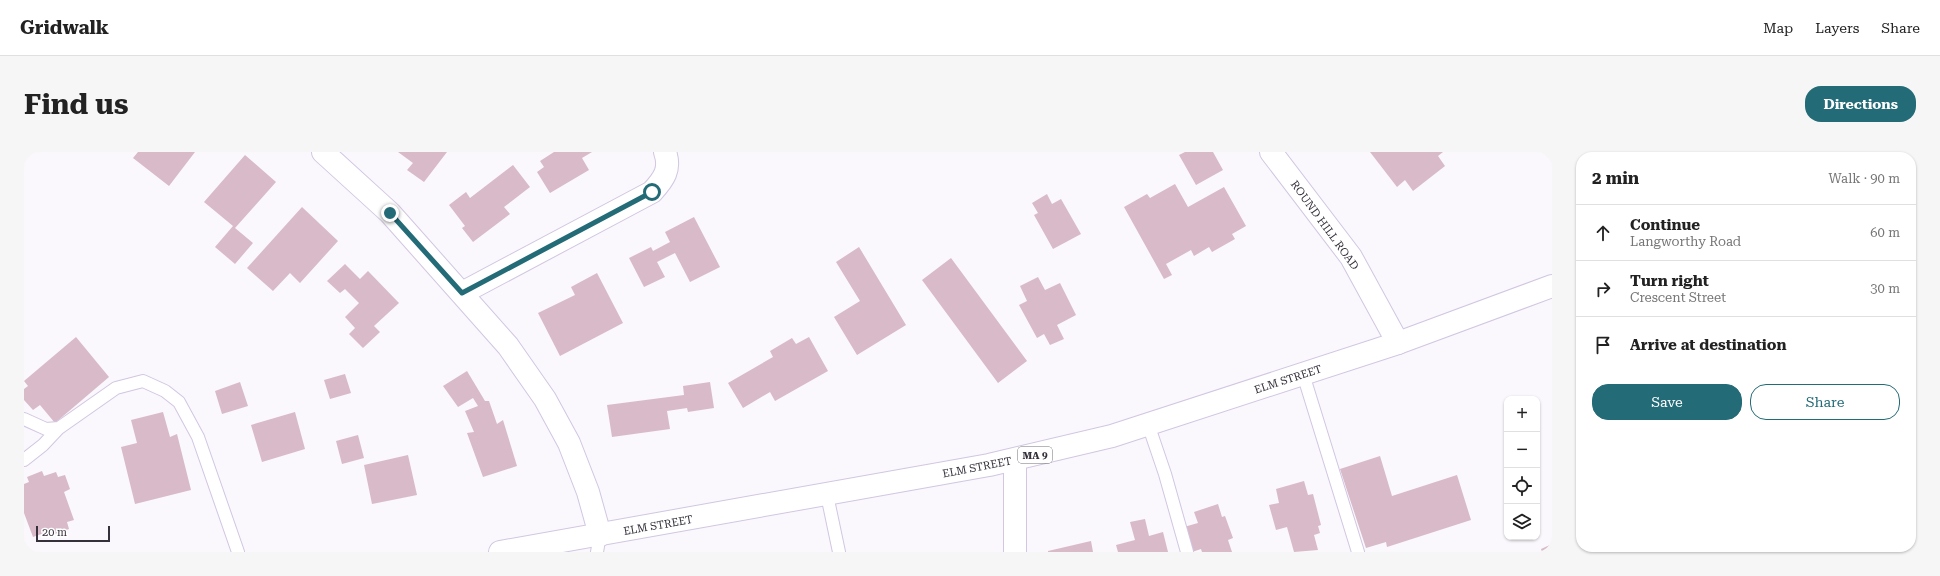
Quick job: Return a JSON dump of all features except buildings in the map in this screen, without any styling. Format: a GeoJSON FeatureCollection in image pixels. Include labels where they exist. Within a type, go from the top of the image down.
{"type":"FeatureCollection","features":[{"type":"Feature","properties":{"kind":"main road"},"geometry":{"type":"LineString","coordinates":[[323,152],[390,213],[508,346],[545,399],[569,443],[588,492],[599,543]]}},
{"type":"Feature","properties":{"kind":"main road"},"geometry":{"type":"LineString","coordinates":[[462,293],[652,192],[664,180],[668,162],[665,152]]}},
{"type":"Feature","properties":{"kind":"main road","name":"ROUND HILL ROAD"},"geometry":{"type":"LineString","coordinates":[[1271,152],[1351,257],[1398,344]]}},
{"type":"Feature","properties":{"kind":"main road","name":"ELM STREET"},"geometry":{"type":"LineString","coordinates":[[500,552],[599,543],[827,495],[1015,460],[1112,436],[1398,344],[1552,287]]}},
{"type":"Feature","properties":{"kind":"main road"},"geometry":{"type":"LineString","coordinates":[[1015,460],[1015,552]]}},
{"type":"Feature","properties":{"kind":"lane"},"geometry":{"type":"LineString","coordinates":[[1303,374],[1358,552]]}},
{"type":"Feature","properties":{"kind":"lane"},"geometry":{"type":"LineString","coordinates":[[24,460],[43,445],[59,428],[116,388],[143,381],[165,391],[179,402],[198,438],[238,552]]}},
{"type":"Feature","properties":{"kind":"lane"},"geometry":{"type":"LineString","coordinates":[[24,419],[46,429],[59,428]]}},
{"type":"Feature","properties":{"kind":"lane"},"geometry":{"type":"LineString","coordinates":[[1148,424],[1165,474],[1187,552]]}},
{"type":"Feature","properties":{"kind":"lane"},"geometry":{"type":"LineString","coordinates":[[827,495],[839,552]]}},
{"type":"Feature","properties":{"kind":"route"},"geometry":{"type":"LineString","coordinates":[[390,213],[462,293],[652,192]]}}]}
